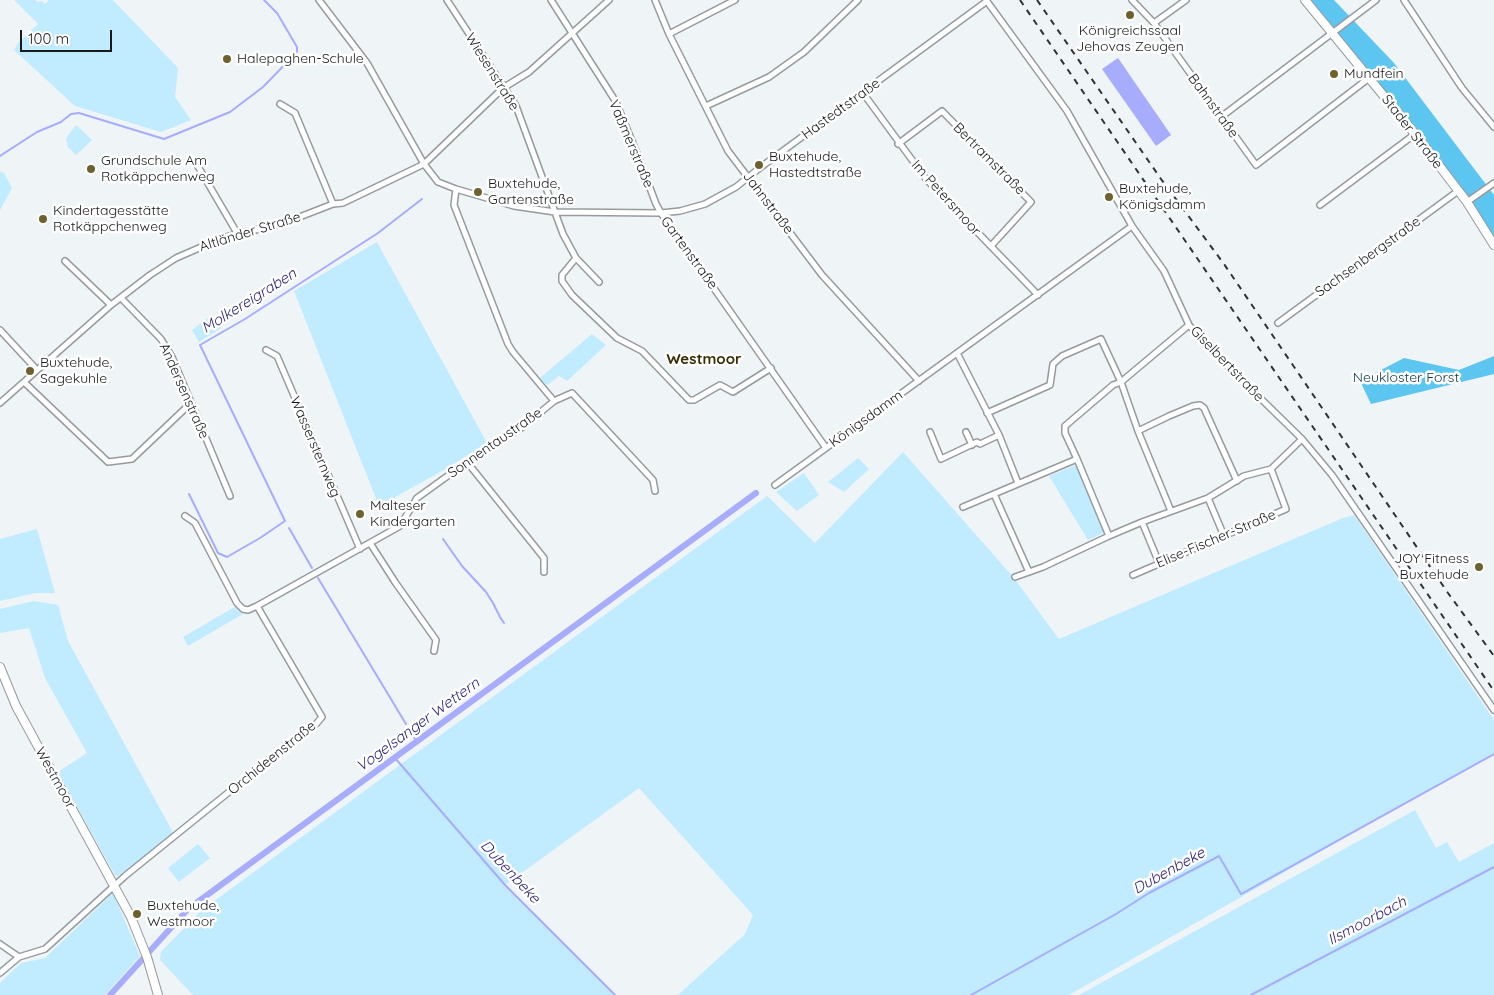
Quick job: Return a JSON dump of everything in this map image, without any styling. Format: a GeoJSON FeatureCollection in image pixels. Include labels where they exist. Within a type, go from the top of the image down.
{"type":"FeatureCollection","features":[{"type":"Feature","properties":{"kind":"street","name":"Gartenstraße"},"geometry":{"type":"LineString","coordinates":[[320,0],[367,63],[424,164],[438,182],[514,206],[555,212],[661,213],[826,448]]}},
{"type":"Feature","properties":{"kind":"street","name":"Wiesenstraße"},"geometry":{"type":"LineString","coordinates":[[447,0],[516,106],[563,234],[576,258],[599,282]]}},
{"type":"Feature","properties":{"kind":"street","name":"Vaßmerstraße"},"geometry":{"type":"LineString","coordinates":[[551,0],[616,102],[661,213]]}},
{"type":"Feature","properties":{"kind":"street","name":"Altländer Straße"},"geometry":{"type":"LineString","coordinates":[[0,403],[111,305],[176,258],[237,233],[284,223],[333,204],[343,203],[424,164],[504,88],[529,72],[609,0]]}},
{"type":"Feature","properties":{"kind":"street","name":"Jahnstraße"},"geometry":{"type":"LineString","coordinates":[[655,0],[669,34],[728,151],[822,275],[919,381]]}},
{"type":"Feature","properties":{"kind":"street"},"geometry":{"type":"LineString","coordinates":[[669,34],[734,0]]}},
{"type":"Feature","properties":{"kind":"street"},"geometry":{"type":"LineString","coordinates":[[706,106],[769,77],[804,52],[858,0]]}},
{"type":"Feature","properties":{"kind":"street","name":"Bahnstraße"},"geometry":{"type":"LineString","coordinates":[[1132,0],[1154,23],[1256,165],[1370,78]]}},
{"type":"Feature","properties":{"kind":"street"},"geometry":{"type":"LineString","coordinates":[[1154,23],[1186,0]]}},
{"type":"Feature","properties":{"kind":"street","name":"Stader Straße"},"geometry":{"type":"LineString","coordinates":[[1305,0],[1415,134],[1467,202],[1494,245]]}},
{"type":"Feature","properties":{"kind":"street"},"geometry":{"type":"LineString","coordinates":[[1221,117],[1376,0]]}},
{"type":"Feature","properties":{"kind":"street"},"geometry":{"type":"LineString","coordinates":[[1404,0],[1462,88],[1494,127]]}},
{"type":"Feature","properties":{"kind":"street","name":"Hastedtstraße"},"geometry":{"type":"LineString","coordinates":[[661,213],[680,211],[705,204],[736,187],[987,1]]}},
{"type":"Feature","properties":{"kind":"street","name":"Giselbertstraße"},"geometry":{"type":"LineString","coordinates":[[987,1],[1066,110],[1132,226],[1164,271],[1189,324],[1211,350],[1302,439],[1332,475],[1494,710]]}},
{"type":"Feature","properties":{"kind":"street","name":"Im Petersmoor"},"geometry":{"type":"LineString","coordinates":[[863,93],[898,144],[926,179],[1038,295]]}},
{"type":"Feature","properties":{"kind":"street"},"geometry":{"type":"LineString","coordinates":[[280,104],[295,113],[333,204]]}},
{"type":"Feature","properties":{"kind":"street","name":"Bertramstraße"},"geometry":{"type":"LineString","coordinates":[[898,144],[942,111],[1032,202],[991,246]]}},
{"type":"Feature","properties":{"kind":"street"},"geometry":{"type":"LineString","coordinates":[[1320,205],[1415,134]]}},
{"type":"Feature","properties":{"kind":"street"},"geometry":{"type":"LineString","coordinates":[[196,163],[237,233]]}},
{"type":"Feature","properties":{"kind":"street"},"geometry":{"type":"LineString","coordinates":[[1467,202],[1494,183]]}},
{"type":"Feature","properties":{"kind":"street","name":"Sonnentaustraße"},"geometry":{"type":"LineString","coordinates":[[370,543],[400,526],[416,498],[467,462],[524,426],[554,401],[508,344],[454,205],[456,189]]}},
{"type":"Feature","properties":{"kind":"street","name":"Sachsenbergstraße"},"geometry":{"type":"LineString","coordinates":[[1278,323],[1458,191]]}},
{"type":"Feature","properties":{"kind":"street","name":"Königsdamm"},"geometry":{"type":"LineString","coordinates":[[775,485],[1132,226]]}},
{"type":"Feature","properties":{"kind":"street"},"geometry":{"type":"LineString","coordinates":[[576,258],[562,275],[562,281],[572,295],[613,334],[642,351],[689,400],[694,400],[720,386],[733,392],[770,368]]}},
{"type":"Feature","properties":{"kind":"street"},"geometry":{"type":"LineString","coordinates":[[65,261],[111,305]]}},
{"type":"Feature","properties":{"kind":"street","name":"Andersenstraße"},"geometry":{"type":"LineString","coordinates":[[121,298],[161,339],[172,357],[230,496]]}},
{"type":"Feature","properties":{"kind":"street"},"geometry":{"type":"LineString","coordinates":[[1110,536],[1065,433],[1065,426],[1113,385],[1121,382],[1189,324]]}},
{"type":"Feature","properties":{"kind":"street"},"geometry":{"type":"LineString","coordinates":[[0,330],[37,370]]}},
{"type":"Feature","properties":{"kind":"street"},"geometry":{"type":"LineString","coordinates":[[987,412],[1050,384],[1053,364],[1062,356],[1101,339],[1121,382],[1138,431],[1171,511]]}},
{"type":"Feature","properties":{"kind":"street","name":"Wassersternweg"},"geometry":{"type":"LineString","coordinates":[[266,350],[277,356],[360,549]]}},
{"type":"Feature","properties":{"kind":"street"},"geometry":{"type":"LineString","coordinates":[[958,353],[999,436],[1018,483]]}},
{"type":"Feature","properties":{"kind":"street"},"geometry":{"type":"LineString","coordinates":[[24,382],[108,462],[132,458],[191,403]]}},
{"type":"Feature","properties":{"kind":"street"},"geometry":{"type":"LineString","coordinates":[[554,401],[572,393],[654,480],[655,491]]}},
{"type":"Feature","properties":{"kind":"street"},"geometry":{"type":"LineString","coordinates":[[1138,431],[1169,416],[1200,405],[1207,414],[1237,481]]}},
{"type":"Feature","properties":{"kind":"street"},"geometry":{"type":"LineString","coordinates":[[930,432],[941,459],[977,442],[980,444],[999,436]]}},
{"type":"Feature","properties":{"kind":"street"},"geometry":{"type":"LineString","coordinates":[[966,432],[972,445]]}},
{"type":"Feature","properties":{"kind":"street"},"geometry":{"type":"LineString","coordinates":[[1015,577],[1142,522],[1208,498],[1244,476],[1271,469],[1302,439]]}},
{"type":"Feature","properties":{"kind":"street"},"geometry":{"type":"LineString","coordinates":[[963,507],[1077,459]]}},
{"type":"Feature","properties":{"kind":"street"},"geometry":{"type":"LineString","coordinates":[[467,462],[544,558],[544,572]]}},
{"type":"Feature","properties":{"kind":"street","name":"Elise-Fischer-Straße"},"geometry":{"type":"LineString","coordinates":[[1133,575],[1286,509],[1271,469]]}},
{"type":"Feature","properties":{"kind":"street"},"geometry":{"type":"LineString","coordinates":[[994,494],[1029,572]]}},
{"type":"Feature","properties":{"kind":"street"},"geometry":{"type":"LineString","coordinates":[[1208,498],[1224,536]]}},
{"type":"Feature","properties":{"kind":"street"},"geometry":{"type":"LineString","coordinates":[[185,516],[195,523],[237,603],[243,609],[248,610],[370,543],[436,640],[434,651]]}},
{"type":"Feature","properties":{"kind":"street"},"geometry":{"type":"LineString","coordinates":[[1142,522],[1159,563]]}},
{"type":"Feature","properties":{"kind":"street","name":"Orchideenstraße"},"geometry":{"type":"LineString","coordinates":[[114,887],[125,876],[297,737],[316,724],[322,717],[257,606]]}},
{"type":"Feature","properties":{"kind":"street","name":"Westmoor"},"geometry":{"type":"LineString","coordinates":[[0,667],[16,706],[131,917],[146,953],[158,995]]}},
{"type":"Feature","properties":{"kind":"street"},"geometry":{"type":"LineString","coordinates":[[0,973],[18,957],[45,949],[114,887]]}},
{"type":"Feature","properties":{"kind":"street"},"geometry":{"type":"LineString","coordinates":[[0,944],[18,957]]}},
{"type":"Feature","properties":{"kind":"shaded area"},"geometry":{"type":"Polygon","coordinates":[[[14,0],[35,0],[37,2],[42,1],[45,4],[49,0],[113,0],[178,68],[175,97],[191,120],[161,132],[75,106],[14,50],[18,43],[38,24],[14,0]]]}},
{"type":"Feature","properties":{"kind":"shaded area"},"geometry":{"type":"Polygon","coordinates":[[[1118,58],[1171,135],[1156,146],[1102,69],[1118,58]]]}},
{"type":"Feature","properties":{"kind":"shaded area"},"geometry":{"type":"Polygon","coordinates":[[[76,125],[92,140],[76,155],[68,147],[66,138],[76,125]]]}},
{"type":"Feature","properties":{"kind":"shaded area"},"geometry":{"type":"Polygon","coordinates":[[[0,172],[4,173],[12,188],[0,210],[0,172]]]}},
{"type":"Feature","properties":{"kind":"shaded area"},"geometry":{"type":"Polygon","coordinates":[[[377,242],[487,443],[442,471],[379,506],[294,291],[377,242]]]}},
{"type":"Feature","properties":{"kind":"shaded area"},"geometry":{"type":"Polygon","coordinates":[[[212,315],[221,328],[199,342],[192,330],[212,315]]]}},
{"type":"Feature","properties":{"kind":"shaded area"},"geometry":{"type":"Polygon","coordinates":[[[592,334],[606,345],[567,381],[559,376],[547,385],[540,378],[592,334]]]}},
{"type":"Feature","properties":{"kind":"shaded area"},"geometry":{"type":"Polygon","coordinates":[[[903,452],[1014,578],[1059,639],[1354,515],[1494,720],[1494,753],[1069,995],[678,995],[745,934],[753,915],[639,788],[505,885],[615,995],[193,995],[160,960],[161,952],[202,910],[767,496],[815,543],[903,452]]]}},
{"type":"Feature","properties":{"kind":"shaded area"},"geometry":{"type":"Polygon","coordinates":[[[858,458],[869,469],[844,492],[828,482],[858,458]]]}},
{"type":"Feature","properties":{"kind":"shaded area"},"geometry":{"type":"Polygon","coordinates":[[[1076,465],[1105,532],[1088,540],[1049,476],[1076,465]]]}},
{"type":"Feature","properties":{"kind":"shaded area"},"geometry":{"type":"Polygon","coordinates":[[[804,473],[819,495],[797,511],[776,492],[804,473]]]}},
{"type":"Feature","properties":{"kind":"shaded area"},"geometry":{"type":"Polygon","coordinates":[[[37,529],[55,593],[36,593],[0,601],[0,539],[37,529]]]}},
{"type":"Feature","properties":{"kind":"shaded area"},"geometry":{"type":"Polygon","coordinates":[[[34,601],[58,605],[68,641],[175,836],[116,877],[58,772],[87,753],[45,678],[29,628],[0,633],[0,609],[34,601]]]}},
{"type":"Feature","properties":{"kind":"shaded area"},"geometry":{"type":"Polygon","coordinates":[[[238,605],[243,614],[188,646],[183,637],[238,605]]]}},
{"type":"Feature","properties":{"kind":"shaded area"},"geometry":{"type":"Polygon","coordinates":[[[1415,810],[1436,848],[1447,842],[1459,862],[1494,843],[1494,995],[1079,995],[1415,810]]]}},
{"type":"Feature","properties":{"kind":"shaded area"},"geometry":{"type":"Polygon","coordinates":[[[198,844],[210,858],[179,882],[168,868],[198,844]]]}},
{"type":"Feature","properties":{"kind":"shaded area"},"geometry":{"type":"Polygon","coordinates":[[[113,893],[140,956],[105,995],[0,995],[0,983],[21,963],[45,958],[113,893]]]}},
{"type":"Feature","properties":{"kind":"green space"},"geometry":{"type":"Polygon","coordinates":[[[1308,0],[1334,0],[1394,63],[1494,195],[1494,241],[1308,0]]]}},
{"type":"Feature","properties":{"kind":"green space","name":"Neukloster Forst"},"geometry":{"type":"Polygon","coordinates":[[[1494,356],[1494,374],[1371,404],[1360,381],[1404,358],[1459,370],[1494,356]]]}},
{"type":"Feature","properties":{"kind":"waterway"},"geometry":{"type":"LineString","coordinates":[[0,156],[37,132],[61,122],[71,114],[79,113],[164,139],[230,112],[263,87],[297,52],[297,47],[277,13],[264,0]]}},
{"type":"Feature","properties":{"kind":"waterway","name":"Molkereigraben"},"geometry":{"type":"LineString","coordinates":[[189,494],[218,553],[227,557],[285,521],[200,345],[245,319],[378,233],[422,199]]}},
{"type":"Feature","properties":{"kind":"waterway","name":"Vogelsanger Wettern"},"geometry":{"type":"LineString","coordinates":[[110,995],[188,909],[756,493]]}},
{"type":"Feature","properties":{"kind":"waterway","name":"Molkereigraben"},"geometry":{"type":"LineString","coordinates":[[289,528],[312,568]]}},
{"type":"Feature","properties":{"kind":"waterway"},"geometry":{"type":"LineString","coordinates":[[443,539],[462,566],[486,592],[504,623]]}},
{"type":"Feature","properties":{"kind":"waterway","name":"Molkereigraben"},"geometry":{"type":"LineString","coordinates":[[318,578],[406,724]]}},
{"type":"Feature","properties":{"kind":"waterway","name":"Molkereigraben"},"geometry":{"type":"LineString","coordinates":[[411,732],[417,742]]}},
{"type":"Feature","properties":{"kind":"waterway","name":"Dubenbeke"},"geometry":{"type":"LineString","coordinates":[[971,995],[1116,914],[1149,893],[1219,856],[1241,894],[1494,754]]}},
{"type":"Feature","properties":{"kind":"waterway","name":"Dubenbeke"},"geometry":{"type":"LineString","coordinates":[[395,758],[505,885],[615,995]]}},
{"type":"Feature","properties":{"kind":"waterway","name":"Ilsmoorbach"},"geometry":{"type":"LineString","coordinates":[[1251,995],[1494,867]]}},
{"type":"Feature","properties":{"kind":"railway"},"geometry":{"type":"LineString","coordinates":[[1020,0],[1494,691]]}},
{"type":"Feature","properties":{"kind":"railway"},"geometry":{"type":"LineString","coordinates":[[1037,0],[1161,179],[1224,264],[1448,593],[1494,656]]}},
{"type":"Feature","properties":{"kind":"place","name":"Königreichssaal Jehovas Zeugen"},"geometry":{"type":"Point","coordinates":[1130,15]}},
{"type":"Feature","properties":{"kind":"place","name":"Halepaghen-Schule"},"geometry":{"type":"Point","coordinates":[227,59]}},
{"type":"Feature","properties":{"kind":"place","name":"Mundfein"},"geometry":{"type":"Point","coordinates":[1334,74]}},
{"type":"Feature","properties":{"kind":"place","name":"Buxtehude, Hastedtstraße"},"geometry":{"type":"Point","coordinates":[759,165]}},
{"type":"Feature","properties":{"kind":"place","name":"Grundschule Am Rotkäppchenweg"},"geometry":{"type":"Point","coordinates":[91,169]}},
{"type":"Feature","properties":{"kind":"place","name":"Buxtehude, Gartenstraße"},"geometry":{"type":"Point","coordinates":[478,192]}},
{"type":"Feature","properties":{"kind":"place","name":"Buxtehude, Königsdamm"},"geometry":{"type":"Point","coordinates":[1109,197]}},
{"type":"Feature","properties":{"kind":"place","name":"Kindertagesstätte Rotkäppchenweg"},"geometry":{"type":"Point","coordinates":[43,219]}},
{"type":"Feature","properties":{"kind":"place","name":"Buxtehude, Sagekuhle"},"geometry":{"type":"Point","coordinates":[30,371]}},
{"type":"Feature","properties":{"kind":"place","name":"Malteser Kindergarten"},"geometry":{"type":"Point","coordinates":[360,514]}},
{"type":"Feature","properties":{"kind":"place","name":"JOY Fitness Buxtehude"},"geometry":{"type":"Point","coordinates":[1479,567]}},
{"type":"Feature","properties":{"kind":"place","name":"Buxtehude, Westmoor"},"geometry":{"type":"Point","coordinates":[137,914]}},
{"type":"Feature","properties":{"kind":"district","name":"Westmoor"},"geometry":{"type":"Point","coordinates":[704,359]}}]}
